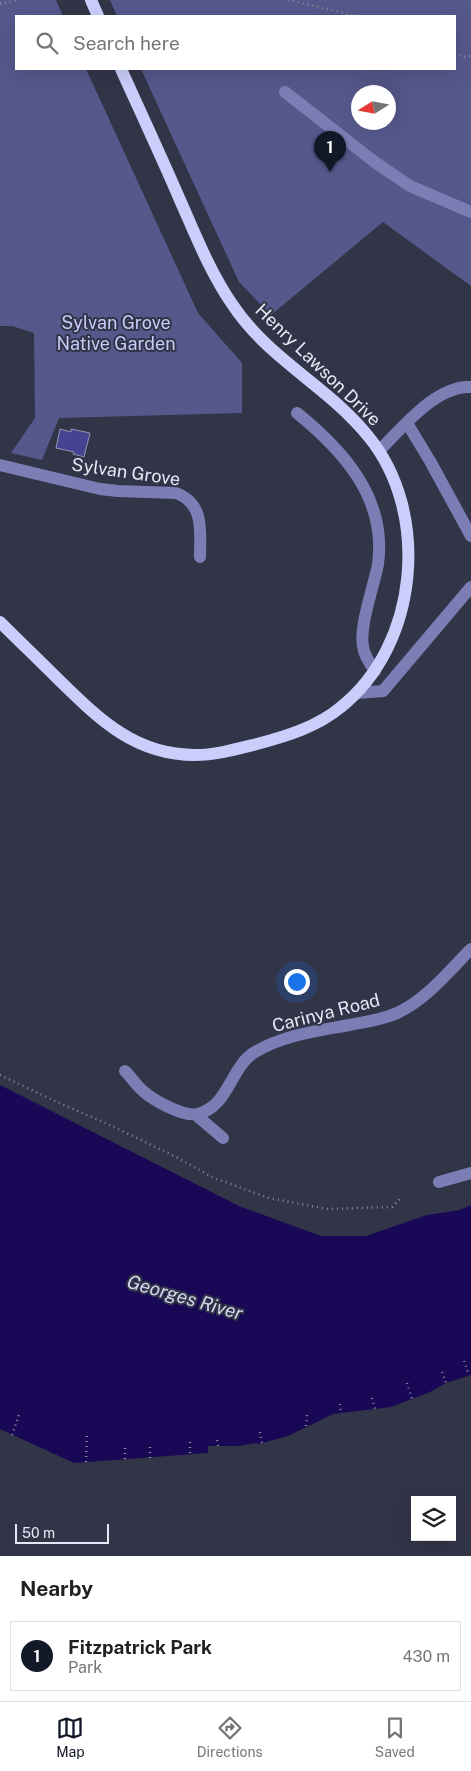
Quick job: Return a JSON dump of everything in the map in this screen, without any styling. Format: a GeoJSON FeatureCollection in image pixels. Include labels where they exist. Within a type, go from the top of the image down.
{"type":"FeatureCollection","features":[{"type":"Feature","properties":{"kind":"main road"},"geometry":{"type":"LineString","coordinates":[[90,0],[98,15]]}},
{"type":"Feature","properties":{"kind":"main road","name":"Henry Lawson Drive"},"geometry":{"type":"LineString","coordinates":[[0,622],[100,719],[134,742],[167,752],[194,755],[218,753],[284,736],[324,719],[342,707],[357,693],[374,671],[390,643],[404,599],[408,568],[407,534],[403,508],[389,468],[369,436],[343,410],[266,346],[232,305],[204,253],[121,70]]}},
{"type":"Feature","properties":{"kind":"street"},"geometry":{"type":"LineString","coordinates":[[285,92],[376,163],[410,186],[471,212]]}},
{"type":"Feature","properties":{"kind":"street"},"geometry":{"type":"LineString","coordinates":[[379,451],[424,406],[454,389],[471,387]]}},
{"type":"Feature","properties":{"kind":"street"},"geometry":{"type":"LineString","coordinates":[[297,413],[342,454],[364,486],[373,510],[379,550],[378,565],[362,642],[363,650],[374,671]]}},
{"type":"Feature","properties":{"kind":"street","name":"Henry Lawson Drive"},"geometry":{"type":"LineString","coordinates":[[407,423],[471,536]]}},
{"type":"Feature","properties":{"kind":"street","name":"Sylvan Grove"},"geometry":{"type":"LineString","coordinates":[[0,465],[100,489],[176,493],[184,496],[191,501],[199,516],[200,557]]}},
{"type":"Feature","properties":{"kind":"street"},"geometry":{"type":"LineString","coordinates":[[357,693],[382,691],[471,588]]}},
{"type":"Feature","properties":{"kind":"street","name":"Carinya Road"},"geometry":{"type":"LineString","coordinates":[[196,1115],[214,1106],[245,1059],[255,1052],[278,1041],[297,1035],[361,1023],[396,1014],[422,997],[471,949]]}},
{"type":"Feature","properties":{"kind":"street"},"geometry":{"type":"LineString","coordinates":[[125,1071],[142,1090],[155,1100],[186,1113],[196,1115],[223,1138]]}},
{"type":"Feature","properties":{"kind":"street"},"geometry":{"type":"LineString","coordinates":[[439,1182],[471,1174]]}},
{"type":"Feature","properties":{"kind":"path"},"geometry":{"type":"LineString","coordinates":[[0,4],[18,0]]}},
{"type":"Feature","properties":{"kind":"path"},"geometry":{"type":"LineString","coordinates":[[288,0],[354,15]]}},
{"type":"Feature","properties":{"kind":"path"},"geometry":{"type":"LineString","coordinates":[[456,53],[464,57],[471,56]]}},
{"type":"Feature","properties":{"kind":"path"},"geometry":{"type":"LineString","coordinates":[[0,1075],[116,1128],[214,1178],[270,1198],[327,1209],[392,1207],[402,1197]]}},
{"type":"Feature","properties":{"kind":"path"},"geometry":{"type":"LineString","coordinates":[[464,1361],[469,1375]]}},
{"type":"Feature","properties":{"kind":"path"},"geometry":{"type":"LineString","coordinates":[[442,1372],[446,1383]]}},
{"type":"Feature","properties":{"kind":"path"},"geometry":{"type":"LineString","coordinates":[[407,1383],[412,1399]]}},
{"type":"Feature","properties":{"kind":"path"},"geometry":{"type":"LineString","coordinates":[[372,1398],[375,1409]]}},
{"type":"Feature","properties":{"kind":"path"},"geometry":{"type":"LineString","coordinates":[[340,1404],[341,1414]]}},
{"type":"Feature","properties":{"kind":"path"},"geometry":{"type":"LineString","coordinates":[[12,1435],[20,1412]]}},
{"type":"Feature","properties":{"kind":"path"},"geometry":{"type":"LineString","coordinates":[[306,1426],[307,1415]]}},
{"type":"Feature","properties":{"kind":"path"},"geometry":{"type":"LineString","coordinates":[[86,1462],[87,1432]]}},
{"type":"Feature","properties":{"kind":"path"},"geometry":{"type":"LineString","coordinates":[[260,1432],[262,1444]]}},
{"type":"Feature","properties":{"kind":"path"},"geometry":{"type":"LineString","coordinates":[[217,1440],[218,1446]]}},
{"type":"Feature","properties":{"kind":"path"},"geometry":{"type":"LineString","coordinates":[[190,1442],[190,1455]]}},
{"type":"Feature","properties":{"kind":"path"},"geometry":{"type":"LineString","coordinates":[[125,1444],[125,1459]]}},
{"type":"Feature","properties":{"kind":"path"},"geometry":{"type":"LineString","coordinates":[[150,1446],[150,1458]]}},
{"type":"Feature","properties":{"kind":"green space","name":"Sylvan Grove Native Garden"},"geometry":{"type":"Polygon","coordinates":[[[0,0],[56,0],[63,15],[15,15],[15,70],[86,70],[198,313],[242,363],[242,413],[59,418],[42,460],[11,453],[35,418],[34,333],[12,326],[0,326],[0,0]]]}},
{"type":"Feature","properties":{"kind":"green space"},"geometry":{"type":"Polygon","coordinates":[[[110,0],[471,0],[471,286],[383,222],[271,315],[239,282],[141,70],[456,70],[456,15],[117,15],[110,0]]]}},
{"type":"Feature","properties":{"kind":"water","name":"Georges River"},"geometry":{"type":"Polygon","coordinates":[[[0,1085],[239,1206],[321,1236],[366,1236],[427,1215],[460,1210],[471,1205],[471,1375],[446,1383],[430,1392],[391,1407],[333,1414],[288,1436],[259,1444],[208,1446],[208,1453],[74,1463],[0,1429],[0,1085]]]}},
{"type":"Feature","properties":{"kind":"building"},"geometry":{"type":"Polygon","coordinates":[[[60,429],[71,432],[71,429],[90,433],[84,457],[73,454],[74,452],[56,448],[60,429]]]}},
{"type":"Feature","properties":{"kind":"place","name":"Fitzpatrick Park"},"geometry":{"type":"Point","coordinates":[330,172]}}]}
